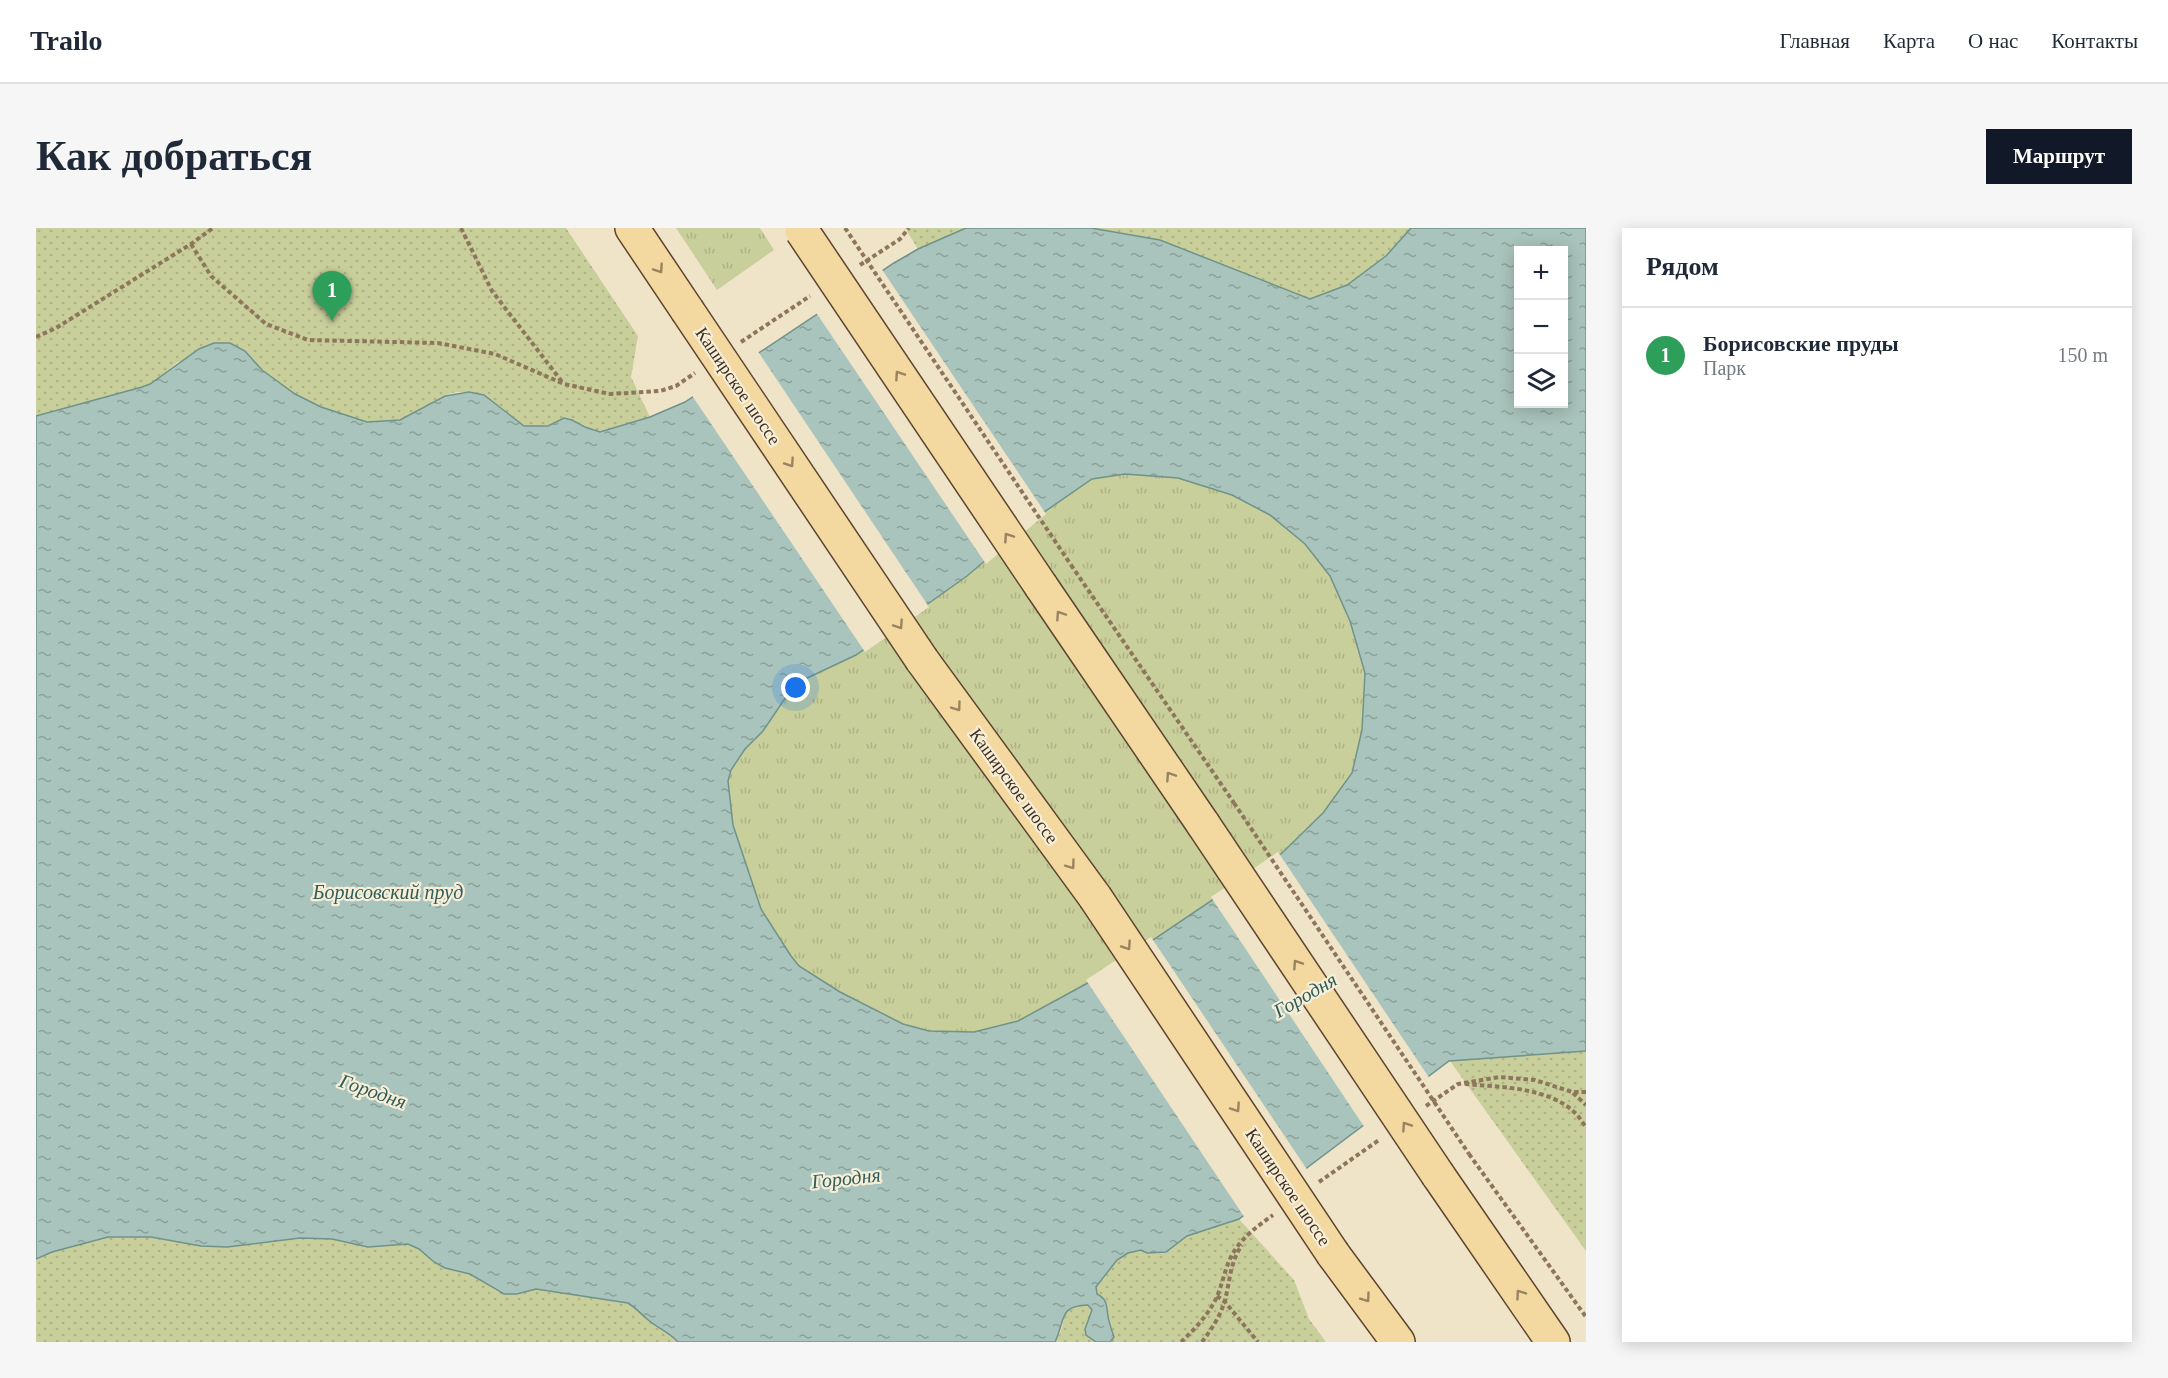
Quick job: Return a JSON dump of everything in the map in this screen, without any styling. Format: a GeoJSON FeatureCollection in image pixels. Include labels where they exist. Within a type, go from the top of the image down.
{"type":"FeatureCollection","features":[{"type":"Feature","properties":{"kind":"main road","name":"Каширское шоссе"},"geometry":{"type":"LineString","coordinates":[[632,228],[922,660],[1095,897],[1334,1254],[1398,1342]]}},
{"type":"Feature","properties":{"kind":"main road"},"geometry":{"type":"LineString","coordinates":[[802,229],[1438,1175],[1553,1342]]}},
{"type":"Feature","properties":{"kind":"path"},"geometry":{"type":"LineString","coordinates":[[36,337],[56,328],[213,228]]}},
{"type":"Feature","properties":{"kind":"path"},"geometry":{"type":"LineString","coordinates":[[461,228],[492,291],[564,384]]}},
{"type":"Feature","properties":{"kind":"path"},"geometry":{"type":"LineString","coordinates":[[845,228],[1469,1154],[1586,1317]]}},
{"type":"Feature","properties":{"kind":"path"},"geometry":{"type":"LineString","coordinates":[[854,269],[900,239],[909,228]]}},
{"type":"Feature","properties":{"kind":"path"},"geometry":{"type":"LineString","coordinates":[[191,244],[211,276],[266,324],[308,340],[438,343],[495,354],[564,384],[610,394],[660,391],[676,386],[704,367]]}},
{"type":"Feature","properties":{"kind":"path"},"geometry":{"type":"LineString","coordinates":[[732,348],[816,292]]}},
{"type":"Feature","properties":{"kind":"path"},"geometry":{"type":"LineString","coordinates":[[1419,1111],[1458,1083],[1499,1077],[1535,1080],[1572,1092],[1586,1092]]}},
{"type":"Feature","properties":{"kind":"path"},"geometry":{"type":"LineString","coordinates":[[1458,1083],[1513,1089],[1546,1096],[1574,1111],[1586,1127]]}},
{"type":"Feature","properties":{"kind":"path"},"geometry":{"type":"LineString","coordinates":[[1572,1092],[1586,1105]]}},
{"type":"Feature","properties":{"kind":"path"},"geometry":{"type":"LineString","coordinates":[[1313,1186],[1381,1138]]}},
{"type":"Feature","properties":{"kind":"path"},"geometry":{"type":"LineString","coordinates":[[1181,1342],[1196,1328],[1217,1296],[1225,1270],[1235,1250],[1255,1227],[1275,1214]]}},
{"type":"Feature","properties":{"kind":"path"},"geometry":{"type":"LineString","coordinates":[[1202,1342],[1211,1330],[1225,1302],[1230,1273],[1238,1251],[1255,1227]]}},
{"type":"Feature","properties":{"kind":"path"},"geometry":{"type":"LineString","coordinates":[[1217,1296],[1225,1302],[1258,1342]]}},
{"type":"Feature","properties":{"kind":"green space"},"geometry":{"type":"Polygon","coordinates":[[[36,228],[566,228],[638,336],[631,377],[650,417],[601,431],[593,430],[568,418],[546,426],[528,427],[517,422],[493,402],[462,392],[454,392],[400,420],[381,423],[360,420],[337,414],[294,392],[257,365],[245,351],[178,362],[150,384],[36,416],[36,228]]]}},
{"type":"Feature","properties":{"kind":"green space"},"geometry":{"type":"Polygon","coordinates":[[[676,228],[760,228],[774,250],[717,290],[676,228]]]}},
{"type":"Feature","properties":{"kind":"green space"},"geometry":{"type":"Polygon","coordinates":[[[905,228],[966,228],[918,249],[905,228]]]}},
{"type":"Feature","properties":{"kind":"green space"},"geometry":{"type":"Polygon","coordinates":[[[1091,228],[1411,228],[1386,256],[1346,285],[1310,299],[1160,240],[1091,228]]]}},
{"type":"Feature","properties":{"kind":"green space"},"geometry":{"type":"Polygon","coordinates":[[[1125,474],[1178,478],[1232,495],[1270,515],[1305,544],[1330,577],[1350,621],[1365,673],[1362,730],[1352,773],[1323,813],[1282,853],[1095,979],[1018,1021],[974,1032],[929,1031],[903,1024],[840,992],[799,966],[791,956],[761,909],[733,825],[728,781],[731,770],[745,749],[763,731],[792,688],[803,680],[856,655],[967,576],[1034,519],[1092,479],[1125,474]]]}},
{"type":"Feature","properties":{"kind":"green space"},"geometry":{"type":"Polygon","coordinates":[[[1586,1051],[1586,1251],[1450,1061],[1586,1051]]]}},
{"type":"Feature","properties":{"kind":"green space"},"geometry":{"type":"Polygon","coordinates":[[[1239,1219],[1294,1280],[1309,1319],[1326,1342],[1110,1342],[1114,1337],[1108,1317],[1107,1303],[1097,1294],[1096,1287],[1117,1261],[1134,1252],[1166,1252],[1187,1236],[1239,1219]]]}},
{"type":"Feature","properties":{"kind":"green space"},"geometry":{"type":"Polygon","coordinates":[[[108,1237],[151,1237],[201,1246],[227,1247],[300,1238],[332,1239],[368,1247],[408,1244],[445,1268],[470,1274],[498,1292],[517,1294],[536,1289],[629,1303],[678,1342],[36,1342],[36,1259],[52,1252],[108,1237]]]}},
{"type":"Feature","properties":{"kind":"green space"},"geometry":{"type":"Polygon","coordinates":[[[1075,1305],[1089,1305],[1092,1310],[1085,1329],[1086,1335],[1096,1342],[1055,1342],[1067,1311],[1075,1305]]]}},
{"type":"Feature","properties":{"kind":"water","name":"Борисовский пруд"},"geometry":{"type":"Polygon","coordinates":[[[966,228],[1091,228],[1160,240],[1310,299],[1347,285],[1386,256],[1411,228],[1586,228],[1586,1051],[1449,1061],[1239,1219],[1187,1236],[1166,1252],[1147,1253],[1141,1250],[1128,1253],[1117,1260],[1096,1287],[1097,1294],[1106,1303],[1114,1337],[1110,1342],[1096,1342],[1086,1335],[1085,1329],[1092,1310],[1088,1305],[1067,1311],[1055,1342],[678,1342],[628,1303],[536,1289],[517,1294],[504,1294],[470,1274],[445,1268],[408,1244],[368,1247],[332,1239],[300,1238],[227,1247],[201,1246],[151,1237],[108,1237],[52,1252],[36,1259],[36,416],[150,384],[199,349],[214,343],[230,343],[245,351],[262,370],[295,394],[321,407],[367,422],[400,420],[445,396],[469,392],[484,395],[524,426],[548,426],[564,418],[600,432],[650,417],[685,402],[918,249],[966,228]],[[1125,474],[1092,479],[1034,519],[967,576],[856,655],[803,680],[792,688],[763,731],[745,749],[731,770],[728,781],[733,825],[761,909],[799,966],[840,992],[903,1024],[929,1031],[974,1032],[1018,1021],[1095,979],[1282,853],[1323,813],[1352,773],[1362,730],[1365,673],[1350,621],[1330,576],[1305,544],[1270,515],[1232,495],[1178,478],[1125,474]]]}},
{"type":"Feature","properties":{"kind":"pier"},"geometry":{"type":"Polygon","coordinates":[[[881,268],[1046,514],[986,564],[815,311],[881,268]]]}},
{"type":"Feature","properties":{"kind":"pier"},"geometry":{"type":"Polygon","coordinates":[[[757,350],[929,607],[865,652],[691,394],[757,350]]]}},
{"type":"Feature","properties":{"kind":"pier"},"geometry":{"type":"Polygon","coordinates":[[[1278,852],[1430,1079],[1365,1128],[1211,897],[1278,852]]]}},
{"type":"Feature","properties":{"kind":"pier"},"geometry":{"type":"Polygon","coordinates":[[[1151,937],[1308,1171],[1245,1218],[1086,980],[1151,937]]]}},
{"type":"Feature","properties":{"kind":"place","name":"Борисовские пруды"},"geometry":{"type":"Point","coordinates":[332,321]}},
{"type":"Feature","properties":{"kind":"water label","name":"Городня"},"geometry":{"type":"Point","coordinates":[1305,995]}},
{"type":"Feature","properties":{"kind":"water label","name":"Городня"},"geometry":{"type":"Point","coordinates":[373,1091]}},
{"type":"Feature","properties":{"kind":"water label","name":"Городня"},"geometry":{"type":"Point","coordinates":[846,1178]}}]}
